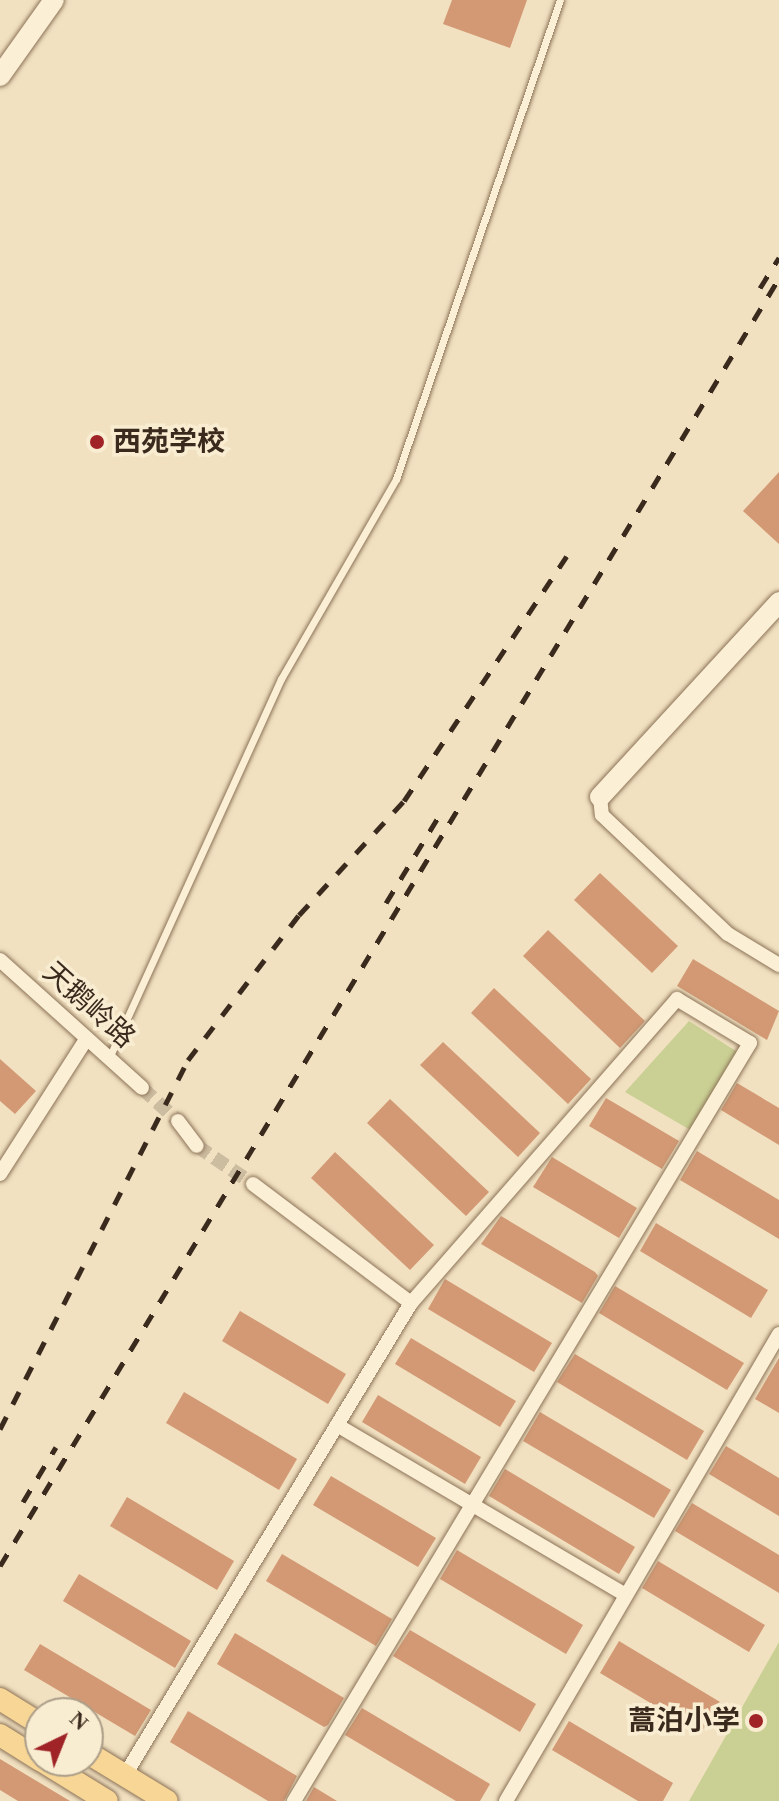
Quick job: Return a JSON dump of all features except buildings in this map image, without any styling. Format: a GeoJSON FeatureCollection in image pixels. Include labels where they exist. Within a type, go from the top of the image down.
{"type":"FeatureCollection","features":[{"type":"Feature","properties":{"kind":"main road"},"geometry":{"type":"LineString","coordinates":[[0,1699],[24,1714]]}},
{"type":"Feature","properties":{"kind":"main road"},"geometry":{"type":"LineString","coordinates":[[0,1735],[24,1750]]}},
{"type":"Feature","properties":{"kind":"main road"},"geometry":{"type":"LineString","coordinates":[[104,1763],[167,1801]]}},
{"type":"Feature","properties":{"kind":"main road"},"geometry":{"type":"LineString","coordinates":[[68,1777],[107,1801]]}},
{"type":"Feature","properties":{"kind":"street"},"geometry":{"type":"LineString","coordinates":[[0,76],[54,0]]}},
{"type":"Feature","properties":{"kind":"street"},"geometry":{"type":"LineString","coordinates":[[779,602],[600,797],[602,815],[728,934],[779,965]]}},
{"type":"Feature","properties":{"kind":"street","name":"天鹅岭路"},"geometry":{"type":"LineString","coordinates":[[0,960],[142,1088]]}},
{"type":"Feature","properties":{"kind":"street"},"geometry":{"type":"LineString","coordinates":[[125,1775],[411,1303],[677,999],[750,1043],[294,1801]]}},
{"type":"Feature","properties":{"kind":"street"},"geometry":{"type":"LineString","coordinates":[[0,1174],[87,1038]]}},
{"type":"Feature","properties":{"kind":"street"},"geometry":{"type":"LineString","coordinates":[[178,1121],[197,1146]]}},
{"type":"Feature","properties":{"kind":"street"},"geometry":{"type":"LineString","coordinates":[[253,1184],[411,1303]]}},
{"type":"Feature","properties":{"kind":"street"},"geometry":{"type":"LineString","coordinates":[[506,1801],[779,1334]]}},
{"type":"Feature","properties":{"kind":"street"},"geometry":{"type":"LineString","coordinates":[[337,1425],[626,1595]]}},
{"type":"Feature","properties":{"kind":"lane"},"geometry":{"type":"LineString","coordinates":[[109,1058],[281,679],[396,479],[560,0]]}},
{"type":"Feature","properties":{"kind":"green space"},"geometry":{"type":"Polygon","coordinates":[[[689,1021],[739,1053],[692,1131],[625,1092],[689,1021]]]}},
{"type":"Feature","properties":{"kind":"green space","name":"蒿泊小学"},"geometry":{"type":"Polygon","coordinates":[[[779,1642],[779,1801],[689,1801],[779,1642]]]}},
{"type":"Feature","properties":{"kind":"tunnel"},"geometry":{"type":"LineString","coordinates":[[142,1088],[178,1121]]}},
{"type":"Feature","properties":{"kind":"tunnel"},"geometry":{"type":"LineString","coordinates":[[197,1146],[253,1184]]}},
{"type":"Feature","properties":{"kind":"railway"},"geometry":{"type":"LineString","coordinates":[[760,288],[779,257]]}},
{"type":"Feature","properties":{"kind":"railway"},"geometry":{"type":"LineString","coordinates":[[0,1566],[779,278]]}},
{"type":"Feature","properties":{"kind":"railway"},"geometry":{"type":"LineString","coordinates":[[0,1429],[188,1060],[299,915],[404,801],[567,556]]}},
{"type":"Feature","properties":{"kind":"railway"},"geometry":{"type":"LineString","coordinates":[[386,903],[442,811]]}},
{"type":"Feature","properties":{"kind":"railway"},"geometry":{"type":"LineString","coordinates":[[23,1502],[56,1447]]}},
{"type":"Feature","properties":{"kind":"place","name":"西苑学校"},"geometry":{"type":"Point","coordinates":[97,442]}},
{"type":"Feature","properties":{"kind":"place","name":"蒿泊小学"},"geometry":{"type":"Point","coordinates":[756,1721]}}]}
